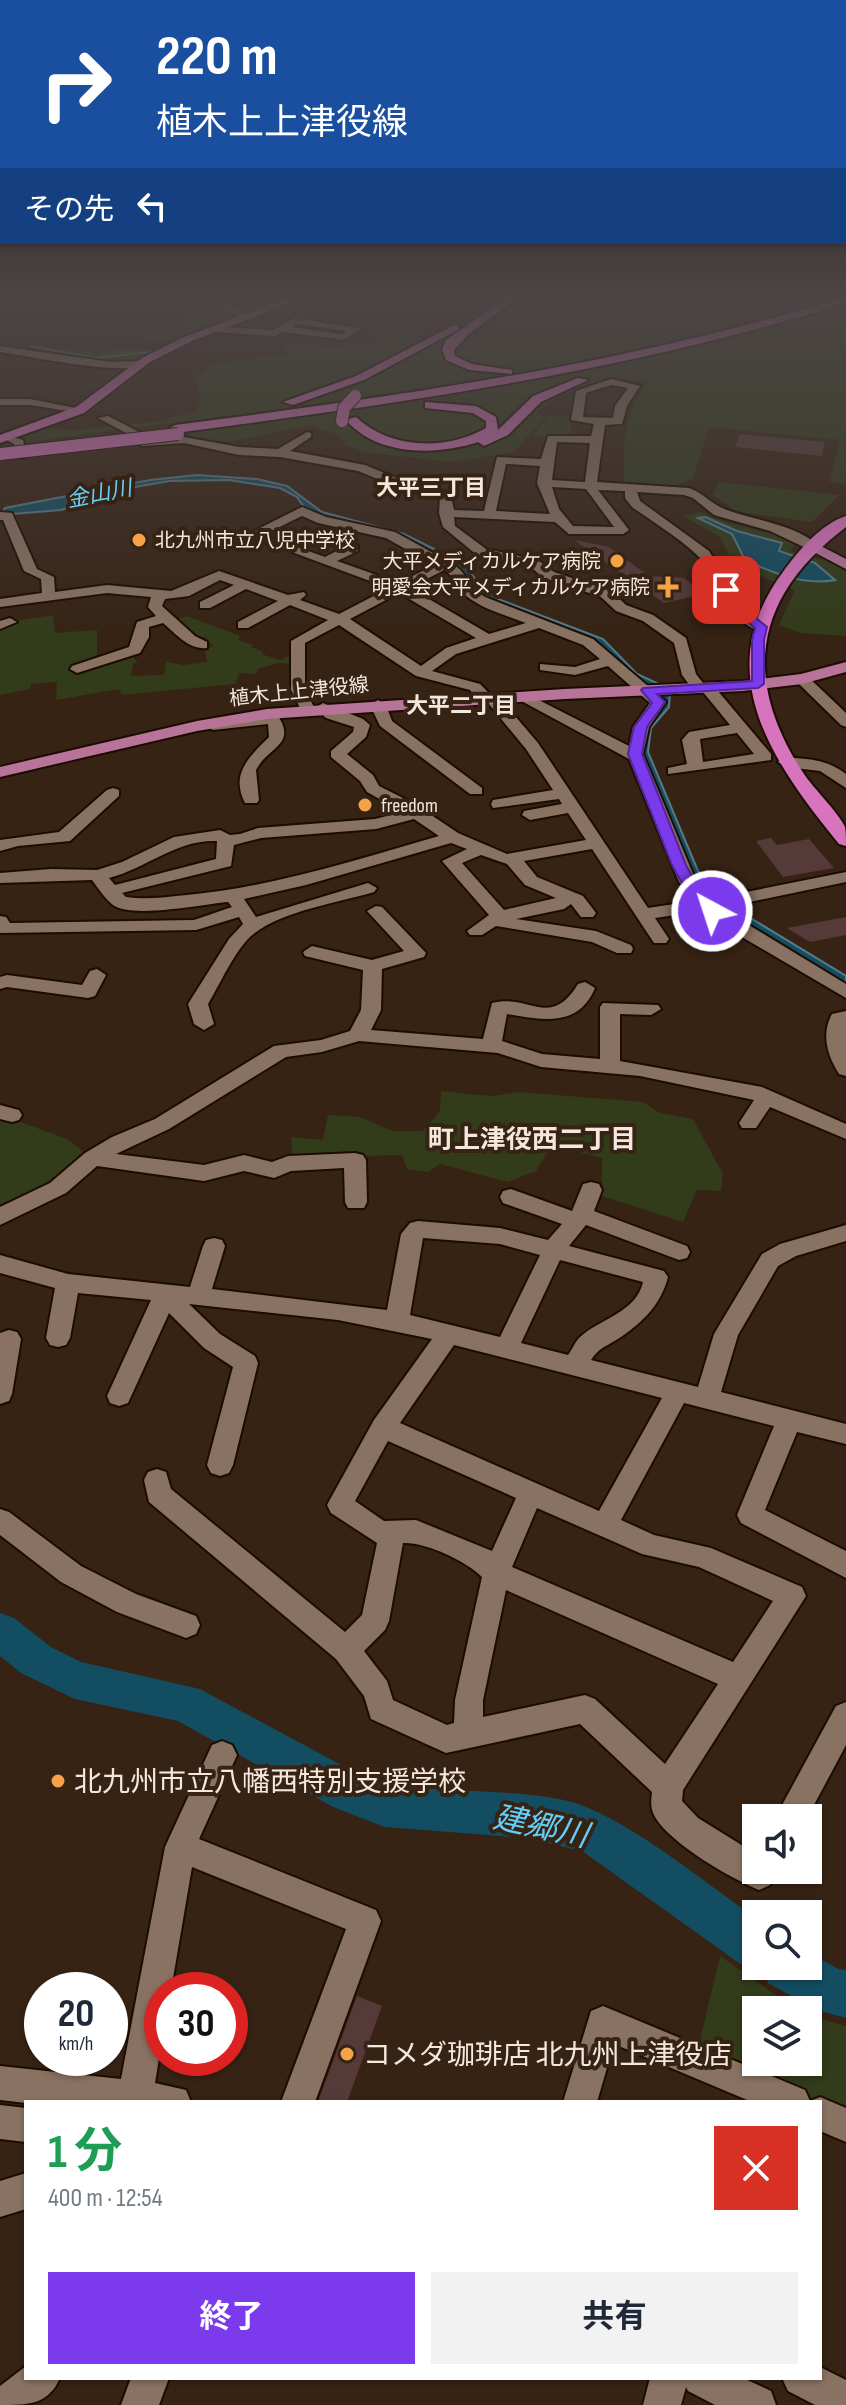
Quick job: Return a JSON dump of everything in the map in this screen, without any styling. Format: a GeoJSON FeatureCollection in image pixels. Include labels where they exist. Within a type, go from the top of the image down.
{"type":"FeatureCollection","features":[{"type":"Feature","properties":{"kind":"highway"},"geometry":{"type":"LineString","coordinates":[[4,438],[79,410]]}},
{"type":"Feature","properties":{"kind":"highway"},"geometry":{"type":"LineString","coordinates":[[175,429],[253,410]]}},
{"type":"Feature","properties":{"kind":"highway"},"geometry":{"type":"LineString","coordinates":[[0,454],[317,410]]}},
{"type":"Feature","properties":{"kind":"highway"},"geometry":{"type":"LineString","coordinates":[[347,421],[353,410]]}},
{"type":"Feature","properties":{"kind":"highway"},"geometry":{"type":"LineString","coordinates":[[0,454],[39,444],[365,410]]}},
{"type":"Feature","properties":{"kind":"highway"},"geometry":{"type":"LineString","coordinates":[[347,421],[376,439],[428,446],[474,441],[485,436],[494,425],[486,414],[477,410]]}},
{"type":"Feature","properties":{"kind":"highway"},"geometry":{"type":"LineString","coordinates":[[347,421],[359,438],[389,447],[427,450],[465,447],[504,432],[526,410]]}},
{"type":"Feature","properties":{"kind":"highway"},"geometry":{"type":"LineString","coordinates":[[846,520],[808,550],[782,582],[761,627],[757,649],[758,684],[778,758],[846,840]]}},
{"type":"Feature","properties":{"kind":"main road"},"geometry":{"type":"LineString","coordinates":[[808,550],[846,565]]}},
{"type":"Feature","properties":{"kind":"main road","name":"植木上上津役線"},"geometry":{"type":"LineString","coordinates":[[0,772],[206,724],[315,708],[758,684],[802,679],[846,667]]}},
{"type":"Feature","properties":{"kind":"street"},"geometry":{"type":"LineString","coordinates":[[578,410],[577,420],[618,422],[620,410]]}},
{"type":"Feature","properties":{"kind":"street"},"geometry":{"type":"LineString","coordinates":[[104,418],[151,442]]}},
{"type":"Feature","properties":{"kind":"street"},"geometry":{"type":"LineString","coordinates":[[596,440],[552,438],[543,483],[558,518],[569,530],[623,530],[597,503],[589,486],[600,422]]}},
{"type":"Feature","properties":{"kind":"street"},"geometry":{"type":"LineString","coordinates":[[280,453],[307,435]]}},
{"type":"Feature","properties":{"kind":"street"},"geometry":{"type":"LineString","coordinates":[[4,438],[19,442],[23,456]]}},
{"type":"Feature","properties":{"kind":"street"},"geometry":{"type":"LineString","coordinates":[[0,454],[23,456],[184,440],[361,468],[411,488],[446,495],[445,513],[449,527],[482,552],[533,563],[549,575],[606,594],[621,608],[648,618],[681,641],[689,675],[741,728],[778,758]]}},
{"type":"Feature","properties":{"kind":"street"},"geometry":{"type":"LineString","coordinates":[[293,444],[382,462]]}},
{"type":"Feature","properties":{"kind":"street"},"geometry":{"type":"LineString","coordinates":[[489,515],[501,460],[546,463]]}},
{"type":"Feature","properties":{"kind":"street"},"geometry":{"type":"LineString","coordinates":[[543,483],[685,491],[697,495],[718,512],[775,528],[808,550]]}},
{"type":"Feature","properties":{"kind":"street"},"geometry":{"type":"LineString","coordinates":[[631,488],[631,498],[636,504],[704,554],[740,611],[761,627]]}},
{"type":"Feature","properties":{"kind":"street"},"geometry":{"type":"LineString","coordinates":[[489,640],[398,587],[252,535],[302,511],[390,535],[450,560],[465,589],[480,600],[588,642],[629,679],[660,690]]}},
{"type":"Feature","properties":{"kind":"street"},"geometry":{"type":"LineString","coordinates":[[445,513],[558,518]]}},
{"type":"Feature","properties":{"kind":"street"},"geometry":{"type":"LineString","coordinates":[[0,516],[8,516],[31,571],[47,577],[56,600]]}},
{"type":"Feature","properties":{"kind":"street"},"geometry":{"type":"LineString","coordinates":[[299,552],[317,543]]}},
{"type":"Feature","properties":{"kind":"street"},"geometry":{"type":"LineString","coordinates":[[326,561],[353,548]]}},
{"type":"Feature","properties":{"kind":"street"},"geometry":{"type":"LineString","coordinates":[[482,552],[450,560],[298,641],[298,690],[315,708],[329,715],[356,720],[362,725],[360,734],[337,754],[367,778],[373,789],[452,837],[480,850],[511,858],[597,843]]}},
{"type":"Feature","properties":{"kind":"street"},"geometry":{"type":"LineString","coordinates":[[0,603],[56,600],[107,589],[159,595],[184,593],[219,575],[340,619],[421,673],[475,687],[490,699],[532,746],[660,939]]}},
{"type":"Feature","properties":{"kind":"street"},"geometry":{"type":"LineString","coordinates":[[205,605],[246,584]]}},
{"type":"Feature","properties":{"kind":"street"},"geometry":{"type":"LineString","coordinates":[[243,625],[306,592]]}},
{"type":"Feature","properties":{"kind":"street"},"geometry":{"type":"LineString","coordinates":[[159,595],[155,607],[190,639],[202,645]]}},
{"type":"Feature","properties":{"kind":"street"},"geometry":{"type":"LineString","coordinates":[[77,669],[135,650],[142,637],[142,625],[165,618]]}},
{"type":"Feature","properties":{"kind":"street"},"geometry":{"type":"LineString","coordinates":[[421,673],[451,651],[539,623]]}},
{"type":"Feature","properties":{"kind":"street"},"geometry":{"type":"LineString","coordinates":[[629,659],[660,690]]}},
{"type":"Feature","properties":{"kind":"street"},"geometry":{"type":"LineString","coordinates":[[545,667],[575,671],[610,661]]}},
{"type":"Feature","properties":{"kind":"street"},"geometry":{"type":"LineString","coordinates":[[802,679],[846,722]]}},
{"type":"Feature","properties":{"kind":"street"},"geometry":{"type":"LineString","coordinates":[[660,690],[658,702],[641,727],[636,756],[688,882],[716,903],[724,919],[846,992]]}},
{"type":"Feature","properties":{"kind":"street"},"geometry":{"type":"LineString","coordinates":[[522,697],[636,756]]}},
{"type":"Feature","properties":{"kind":"street"},"geometry":{"type":"LineString","coordinates":[[378,705],[385,723],[476,791]]}},
{"type":"Feature","properties":{"kind":"street"},"geometry":{"type":"LineString","coordinates":[[206,724],[273,719],[278,729],[277,738],[252,760],[246,785],[251,800]]}},
{"type":"Feature","properties":{"kind":"street"},"geometry":{"type":"LineString","coordinates":[[696,768],[690,740],[695,735],[741,728]]}},
{"type":"Feature","properties":{"kind":"street"},"geometry":{"type":"LineString","coordinates":[[674,771],[778,758],[823,766],[835,771],[846,783]]}},
{"type":"Feature","properties":{"kind":"street"},"geometry":{"type":"LineString","coordinates":[[0,846],[16,841],[64,837],[113,793]]}},
{"type":"Feature","properties":{"kind":"street"},"geometry":{"type":"LineString","coordinates":[[499,804],[568,800]]}},
{"type":"Feature","properties":{"kind":"street"},"geometry":{"type":"LineString","coordinates":[[530,815],[568,800]]}},
{"type":"Feature","properties":{"kind":"street"},"geometry":{"type":"LineString","coordinates":[[0,878],[51,874],[97,875],[130,867],[182,840],[220,835],[226,840],[243,839],[258,833],[376,824],[417,813]]}},
{"type":"Feature","properties":{"kind":"street"},"geometry":{"type":"LineString","coordinates":[[0,921],[5,929],[65,932],[196,925],[243,910],[300,881],[452,837]]}},
{"type":"Feature","properties":{"kind":"street"},"geometry":{"type":"LineString","coordinates":[[110,891],[225,862],[226,840]]}},
{"type":"Feature","properties":{"kind":"street"},"geometry":{"type":"LineString","coordinates":[[480,850],[451,861],[490,902],[502,922],[596,937],[624,949]]}},
{"type":"Feature","properties":{"kind":"street"},"geometry":{"type":"LineString","coordinates":[[511,858],[531,881],[570,896],[587,913]]}},
{"type":"Feature","properties":{"kind":"street"},"geometry":{"type":"LineString","coordinates":[[97,875],[120,902],[243,910],[286,912],[368,888]]}},
{"type":"Feature","properties":{"kind":"street"},"geometry":{"type":"LineString","coordinates":[[645,914],[846,877]]}},
{"type":"Feature","properties":{"kind":"street"},"geometry":{"type":"LineString","coordinates":[[476,931],[499,916],[558,905],[570,896]]}},
{"type":"Feature","properties":{"kind":"street"},"geometry":{"type":"LineString","coordinates":[[204,1024],[198,1004],[238,939],[243,910]]}},
{"type":"Feature","properties":{"kind":"street"},"geometry":{"type":"LineString","coordinates":[[312,952],[373,966],[425,953],[376,911]]}},
{"type":"Feature","properties":{"kind":"street"},"geometry":{"type":"LineString","coordinates":[[358,1035],[371,1010],[373,966]]}},
{"type":"Feature","properties":{"kind":"street"},"geometry":{"type":"LineString","coordinates":[[0,983],[7,981],[33,993],[88,992],[97,975]]}},
{"type":"Feature","properties":{"kind":"street"},"geometry":{"type":"LineString","coordinates":[[491,1046],[499,1007],[564,1013],[575,1007],[585,988]]}},
{"type":"Feature","properties":{"kind":"street"},"geometry":{"type":"LineString","coordinates":[[610,1066],[610,1007],[651,1009]]}},
{"type":"Feature","properties":{"kind":"street"},"geometry":{"type":"LineString","coordinates":[[846,1017],[839,1018],[836,1026],[837,1051],[846,1069]]}},
{"type":"Feature","properties":{"kind":"street"},"geometry":{"type":"LineString","coordinates":[[0,1217],[58,1188],[93,1158],[119,1142],[162,1124],[281,1051],[322,1046],[358,1035],[491,1046],[541,1060],[610,1066],[740,1089],[846,1132]]}},
{"type":"Feature","properties":{"kind":"street"},"geometry":{"type":"LineString","coordinates":[[749,1123],[766,1097]]}},
{"type":"Feature","properties":{"kind":"street"},"geometry":{"type":"LineString","coordinates":[[93,1158],[204,1173],[244,1163],[274,1170],[288,1164],[355,1160],[356,1202]]}},
{"type":"Feature","properties":{"kind":"street"},"geometry":{"type":"LineString","coordinates":[[506,1349],[554,1249],[579,1218],[591,1190]]}},
{"type":"Feature","properties":{"kind":"street"},"geometry":{"type":"LineString","coordinates":[[511,1197],[538,1209],[579,1218],[679,1252]]}},
{"type":"Feature","properties":{"kind":"street"},"geometry":{"type":"LineString","coordinates":[[397,1321],[412,1234],[418,1229],[500,1236],[656,1277],[652,1294],[642,1307],[613,1330],[588,1344],[574,1366]]}},
{"type":"Feature","properties":{"kind":"street"},"geometry":{"type":"LineString","coordinates":[[707,1397],[726,1334],[770,1260],[788,1250],[846,1233]]}},
{"type":"Feature","properties":{"kind":"street"},"geometry":{"type":"LineString","coordinates":[[198,1298],[214,1246]]}},
{"type":"Feature","properties":{"kind":"street"},"geometry":{"type":"LineString","coordinates":[[0,1264],[68,1283],[338,1311],[397,1321],[846,1434]]}},
{"type":"Feature","properties":{"kind":"street"},"geometry":{"type":"LineString","coordinates":[[58,1338],[68,1283]]}},
{"type":"Feature","properties":{"kind":"street"},"geometry":{"type":"LineString","coordinates":[[119,1396],[165,1295]]}},
{"type":"Feature","properties":{"kind":"street"},"geometry":{"type":"LineString","coordinates":[[165,1295],[212,1341],[246,1363],[220,1465]]}},
{"type":"Feature","properties":{"kind":"street"},"geometry":{"type":"LineString","coordinates":[[449,1333],[383,1427],[340,1505],[380,1533],[416,1531],[483,1560],[496,1573],[737,1678]]}},
{"type":"Feature","properties":{"kind":"street"},"geometry":{"type":"LineString","coordinates":[[0,1394],[9,1339]]}},
{"type":"Feature","properties":{"kind":"street"},"geometry":{"type":"LineString","coordinates":[[605,1525],[678,1391]]}},
{"type":"Feature","properties":{"kind":"street"},"geometry":{"type":"LineString","coordinates":[[790,1419],[750,1515],[819,1548],[846,1566]]}},
{"type":"Feature","properties":{"kind":"street"},"geometry":{"type":"LineString","coordinates":[[383,1427],[651,1546],[702,1556],[792,1596],[668,1786],[666,1807],[687,1829],[742,1863]]}},
{"type":"Feature","properties":{"kind":"street"},"geometry":{"type":"LineString","coordinates":[[157,1480],[158,1494],[346,1650],[377,1691],[381,1709],[446,1739],[585,1709],[668,1786]]}},
{"type":"Feature","properties":{"kind":"street"},"geometry":{"type":"LineString","coordinates":[[468,1736],[469,1700],[496,1573],[531,1492]]}},
{"type":"Feature","properties":{"kind":"street"},"geometry":{"type":"LineString","coordinates":[[0,1520],[71,1574],[127,1603],[186,1625]]}},
{"type":"Feature","properties":{"kind":"street"},"geometry":{"type":"LineString","coordinates":[[346,1650],[375,1621],[392,1533]]}},
{"type":"Feature","properties":{"kind":"street"},"geometry":{"type":"LineString","coordinates":[[798,1804],[846,1716]]}},
{"type":"Feature","properties":{"kind":"street"},"geometry":{"type":"LineString","coordinates":[[0,2083],[134,2099],[180,1847],[222,1755]]}},
{"type":"Feature","properties":{"kind":"street"},"geometry":{"type":"LineString","coordinates":[[180,1847],[365,1921],[299,2100]]}},
{"type":"Feature","properties":{"kind":"street"},"geometry":{"type":"LineString","coordinates":[[581,2100],[603,2023],[788,2100]]}},
{"type":"Feature","properties":{"kind":"street"},"geometry":{"type":"LineString","coordinates":[[822,2115],[846,2125]]}},
{"type":"Feature","properties":{"kind":"street"},"geometry":{"type":"LineString","coordinates":[[0,2122],[24,2125]]}},
{"type":"Feature","properties":{"kind":"street"},"geometry":{"type":"LineString","coordinates":[[0,2199],[24,2192]]}},
{"type":"Feature","properties":{"kind":"street"},"geometry":{"type":"LineString","coordinates":[[6,2405],[38,2380]]}},
{"type":"Feature","properties":{"kind":"street"},"geometry":{"type":"LineString","coordinates":[[140,2405],[149,2380]]}},
{"type":"Feature","properties":{"kind":"street"},"geometry":{"type":"LineString","coordinates":[[662,2405],[668,2380]]}},
{"type":"Feature","properties":{"kind":"street"},"geometry":{"type":"LineString","coordinates":[[705,2380],[757,2405]]}},
{"type":"Feature","properties":{"kind":"street"},"geometry":{"type":"LineString","coordinates":[[805,2380],[846,2400]]}},
{"type":"Feature","properties":{"kind":"green space"},"geometry":{"type":"Polygon","coordinates":[[[195,410],[540,410],[536,414],[545,417],[514,452],[451,462],[364,452],[345,445],[338,435],[311,425],[234,441],[199,441],[172,423],[27,442],[20,437],[44,428],[77,430],[160,421],[195,410]]]}},
{"type":"Feature","properties":{"kind":"green space"},"geometry":{"type":"Polygon","coordinates":[[[633,410],[846,410],[846,485],[829,481],[840,440],[709,427],[693,479],[671,487],[624,485],[629,419],[633,410]]]}},
{"type":"Feature","properties":{"kind":"green space"},"geometry":{"type":"Polygon","coordinates":[[[548,416],[573,417],[569,438],[533,436],[548,416]]]}},
{"type":"Feature","properties":{"kind":"green space"},"geometry":{"type":"Polygon","coordinates":[[[718,482],[839,495],[812,522],[738,512],[713,496],[718,482]]]}},
{"type":"Feature","properties":{"kind":"green space"},"geometry":{"type":"Polygon","coordinates":[[[701,512],[781,537],[794,545],[790,551],[819,559],[828,557],[846,568],[846,636],[800,633],[779,625],[795,590],[735,566],[719,536],[683,516],[701,512]]]}},
{"type":"Feature","properties":{"kind":"green space"},"geometry":{"type":"Polygon","coordinates":[[[53,615],[55,633],[97,630],[97,664],[129,654],[138,662],[133,664],[131,676],[164,675],[166,662],[184,665],[207,662],[205,650],[213,646],[205,637],[192,636],[174,620],[187,616],[240,636],[238,640],[253,645],[251,647],[262,654],[279,660],[293,654],[293,664],[279,663],[258,669],[255,674],[240,673],[235,684],[122,695],[119,689],[56,700],[57,682],[31,684],[30,689],[0,695],[0,627],[15,621],[53,615]]]}},
{"type":"Feature","properties":{"kind":"green space"},"geometry":{"type":"Polygon","coordinates":[[[441,1091],[491,1096],[519,1092],[643,1102],[660,1113],[693,1119],[723,1174],[721,1191],[697,1190],[683,1222],[602,1196],[602,1158],[552,1145],[536,1171],[508,1182],[440,1164],[428,1172],[407,1169],[402,1155],[293,1158],[291,1137],[323,1140],[328,1115],[360,1117],[393,1131],[423,1131],[440,1111],[441,1091]]]}},
{"type":"Feature","properties":{"kind":"green space"},"geometry":{"type":"Polygon","coordinates":[[[0,1119],[18,1121],[67,1139],[87,1155],[57,1181],[0,1208],[0,1119]]]}},
{"type":"Feature","properties":{"kind":"green space"},"geometry":{"type":"Polygon","coordinates":[[[720,1956],[742,1971],[742,1980],[754,1980],[777,1996],[742,1996],[742,2068],[698,2049],[720,1956]]]}},
{"type":"Feature","properties":{"kind":"green space"},"geometry":{"type":"Polygon","coordinates":[[[822,2020],[846,2026],[846,2113],[822,2100],[760,2076],[822,2076],[822,2020]]]}},
{"type":"Feature","properties":{"kind":"water","name":"金山川"},"geometry":{"type":"Polygon","coordinates":[[[197,475],[257,479],[287,486],[322,512],[404,534],[466,565],[477,582],[498,599],[603,639],[637,674],[670,693],[669,707],[651,728],[648,752],[698,871],[729,905],[846,976],[846,989],[716,908],[692,880],[643,764],[641,735],[660,708],[601,647],[494,604],[467,583],[461,570],[395,534],[339,522],[306,510],[297,497],[280,488],[229,480],[170,481],[135,487],[61,510],[0,515],[5,508],[150,480],[197,475]]]}},
{"type":"Feature","properties":{"kind":"water"},"geometry":{"type":"Polygon","coordinates":[[[705,517],[737,531],[782,543],[779,551],[815,563],[835,580],[800,580],[745,560],[732,534],[698,518],[705,517]]]}},
{"type":"Feature","properties":{"kind":"building"},"geometry":{"type":"Polygon","coordinates":[[[740,434],[825,442],[822,456],[735,447],[740,434]]]}},
{"type":"Feature","properties":{"kind":"building","name":"大平メディカルケア病院"},"geometry":{"type":"Polygon","coordinates":[[[574,540],[609,547],[649,576],[684,578],[700,591],[691,597],[664,603],[574,540]]]}},
{"type":"Feature","properties":{"kind":"building"},"geometry":{"type":"Polygon","coordinates":[[[771,838],[777,845],[809,839],[834,868],[783,877],[756,841],[771,838]]]}},
{"type":"Feature","properties":{"kind":"building"},"geometry":{"type":"Polygon","coordinates":[[[846,917],[846,935],[810,942],[787,928],[846,917]]]}},
{"type":"Feature","properties":{"kind":"building","name":"コメダ珈琲店 北九州上津役店"},"geometry":{"type":"Polygon","coordinates":[[[357,1996],[382,2006],[348,2100],[319,2100],[357,1996]]]}},
{"type":"Feature","properties":{"kind":"waterway","name":"建郷川"},"geometry":{"type":"LineString","coordinates":[[0,1631],[36,1660],[75,1680],[185,1703],[348,1792],[385,1805],[526,1816],[567,1823],[596,1834],[742,1936]]}},
{"type":"Feature","properties":{"kind":"waterway","name":"建郷川"},"geometry":{"type":"LineString","coordinates":[[810,1980],[834,1993],[846,1994]]}},
{"type":"Feature","properties":{"kind":"place","name":"北九州市立八児中学校"},"geometry":{"type":"Point","coordinates":[139,540]}},
{"type":"Feature","properties":{"kind":"place","name":"大平メディカルケア病院"},"geometry":{"type":"Point","coordinates":[617,561]}},
{"type":"Feature","properties":{"kind":"place","name":"明愛会大平メディカルケア病院"},"geometry":{"type":"Point","coordinates":[668,587]}},
{"type":"Feature","properties":{"kind":"place","name":"freedom"},"geometry":{"type":"Point","coordinates":[365,805]}},
{"type":"Feature","properties":{"kind":"place","name":"北九州市立八幡西特別支援学校"},"geometry":{"type":"Point","coordinates":[58,1781]}},
{"type":"Feature","properties":{"kind":"place","name":"コメダ珈琲店 北九州上津役店"},"geometry":{"type":"Point","coordinates":[347,2054]}},
{"type":"Feature","properties":{"kind":"district","name":"大平三丁目"},"geometry":{"type":"Point","coordinates":[431,487]}},
{"type":"Feature","properties":{"kind":"district","name":"大平二丁目"},"geometry":{"type":"Point","coordinates":[461,705]}},
{"type":"Feature","properties":{"kind":"district","name":"町上津役西二丁目"},"geometry":{"type":"Point","coordinates":[532,1139]}},
{"type":"Feature","properties":{"kind":"route"},"geometry":{"type":"LineString","coordinates":[[712,911],[688,882],[679,865],[635,754],[641,727],[657,708],[656,697],[647,690],[758,684],[761,627],[740,611],[726,590]]}}]}
